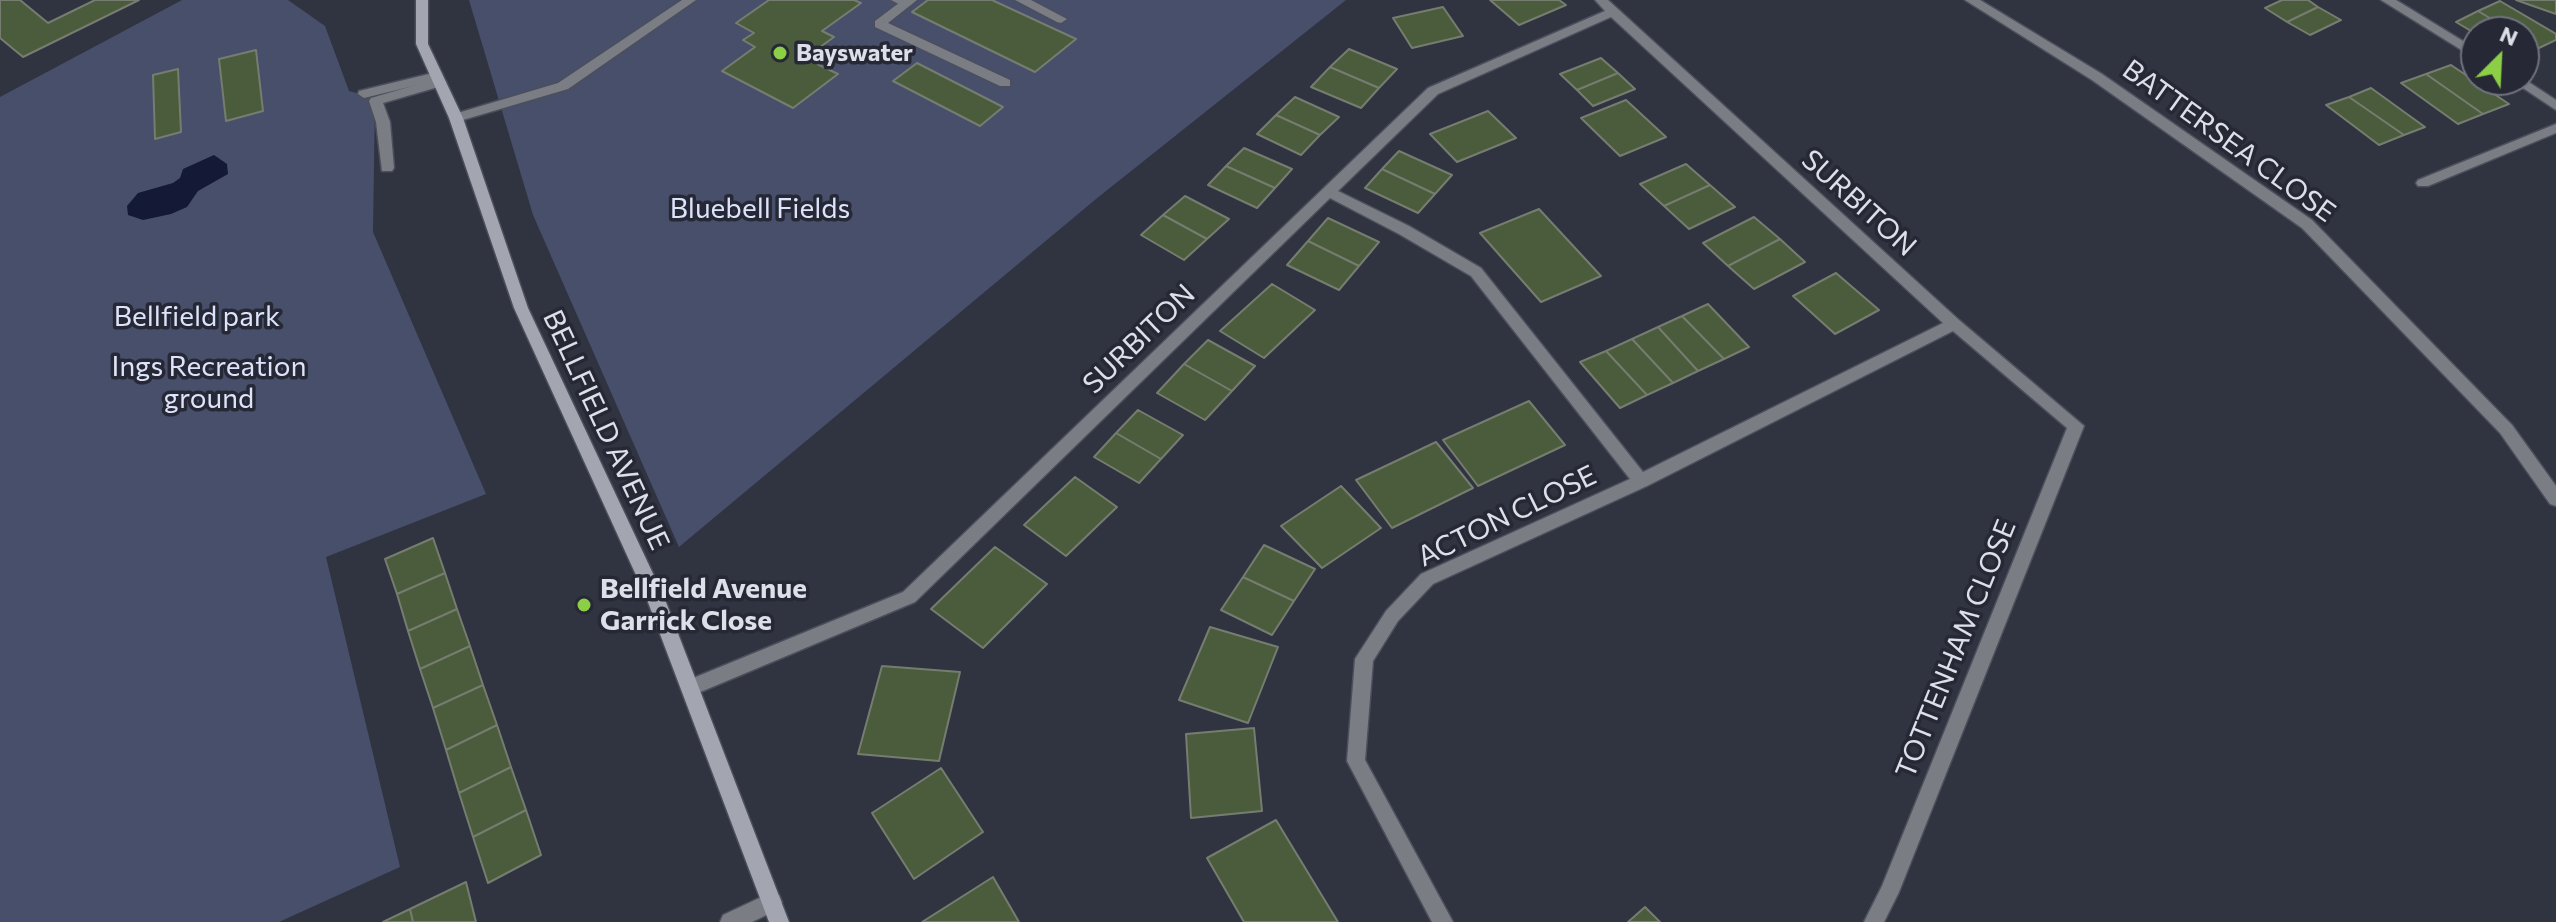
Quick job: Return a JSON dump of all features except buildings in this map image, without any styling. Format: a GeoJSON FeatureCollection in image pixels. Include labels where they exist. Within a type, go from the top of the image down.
{"type":"FeatureCollection","features":[{"type":"Feature","properties":{"kind":"street","name":"BELLFIELD AVENUE"},"geometry":{"type":"LineString","coordinates":[[422,0],[422,44],[456,118],[521,308],[655,597],[692,687],[779,922]]}},
{"type":"Feature","properties":{"kind":"street"},"geometry":{"type":"LineString","coordinates":[[456,118],[563,86],[690,0]]}},
{"type":"Feature","properties":{"kind":"street"},"geometry":{"type":"LineString","coordinates":[[1021,0],[1061,19]]}},
{"type":"Feature","properties":{"kind":"street","name":"SURBITON"},"geometry":{"type":"LineString","coordinates":[[1601,0],[1954,324],[2076,426]]}},
{"type":"Feature","properties":{"kind":"street","name":"BATTERSEA CLOSE"},"geometry":{"type":"LineString","coordinates":[[1971,0],[2097,77],[2307,224],[2506,429],[2556,499]]}},
{"type":"Feature","properties":{"kind":"street"},"geometry":{"type":"LineString","coordinates":[[2387,0],[2460,45]]}},
{"type":"Feature","properties":{"kind":"street"},"geometry":{"type":"LineString","coordinates":[[905,1],[879,24],[1005,83]]}},
{"type":"Feature","properties":{"kind":"street","name":"SURBITON"},"geometry":{"type":"LineString","coordinates":[[692,687],[909,597],[1433,91],[1613,12]]}},
{"type":"Feature","properties":{"kind":"street"},"geometry":{"type":"LineString","coordinates":[[364,94],[438,79]]}},
{"type":"Feature","properties":{"kind":"street"},"geometry":{"type":"LineString","coordinates":[[387,168],[383,122],[376,101],[438,79]]}},
{"type":"Feature","properties":{"kind":"street"},"geometry":{"type":"LineString","coordinates":[[2423,183],[2556,128]]}},
{"type":"Feature","properties":{"kind":"street"},"geometry":{"type":"LineString","coordinates":[[1327,191],[1404,230],[1476,272],[1641,481]]}},
{"type":"Feature","properties":{"kind":"street","name":"ACTON CLOSE"},"geometry":{"type":"LineString","coordinates":[[1443,922],[1356,761],[1364,659],[1392,616],[1427,579],[1641,481],[1954,324]]}},
{"type":"Feature","properties":{"kind":"street","name":"TOTTENHAM CLOSE"},"geometry":{"type":"LineString","coordinates":[[1874,922],[1889,892],[2076,426]]}},
{"type":"Feature","properties":{"kind":"street"},"geometry":{"type":"LineString","coordinates":[[730,922],[772,902]]}},
{"type":"Feature","properties":{"kind":"green space","name":"Ings Recreation ground"},"geometry":{"type":"Polygon","coordinates":[[[182,0],[288,0],[325,26],[349,91],[375,98],[373,232],[486,494],[326,557],[400,867],[279,922],[0,922],[0,97],[182,0]]]}},
{"type":"Feature","properties":{"kind":"green space","name":"Bluebell Fields"},"geometry":{"type":"Polygon","coordinates":[[[469,0],[1346,0],[1096,199],[679,547],[533,215],[469,0]]]}},
{"type":"Feature","properties":{"kind":"shaded area"},"geometry":{"type":"Polygon","coordinates":[[[214,155],[227,164],[228,174],[198,191],[187,207],[143,220],[128,215],[127,206],[138,193],[173,183],[180,178],[183,169],[214,155]]]}},
{"type":"Feature","properties":{"kind":"place","name":"Bayswater"},"geometry":{"type":"Point","coordinates":[780,53]}},
{"type":"Feature","properties":{"kind":"place","name":"Bellfield Avenue Garrick Close"},"geometry":{"type":"Point","coordinates":[584,605]}},
{"type":"Feature","properties":{"kind":"park label","name":"Bellfield park"},"geometry":{"type":"Point","coordinates":[197,317]}}]}
